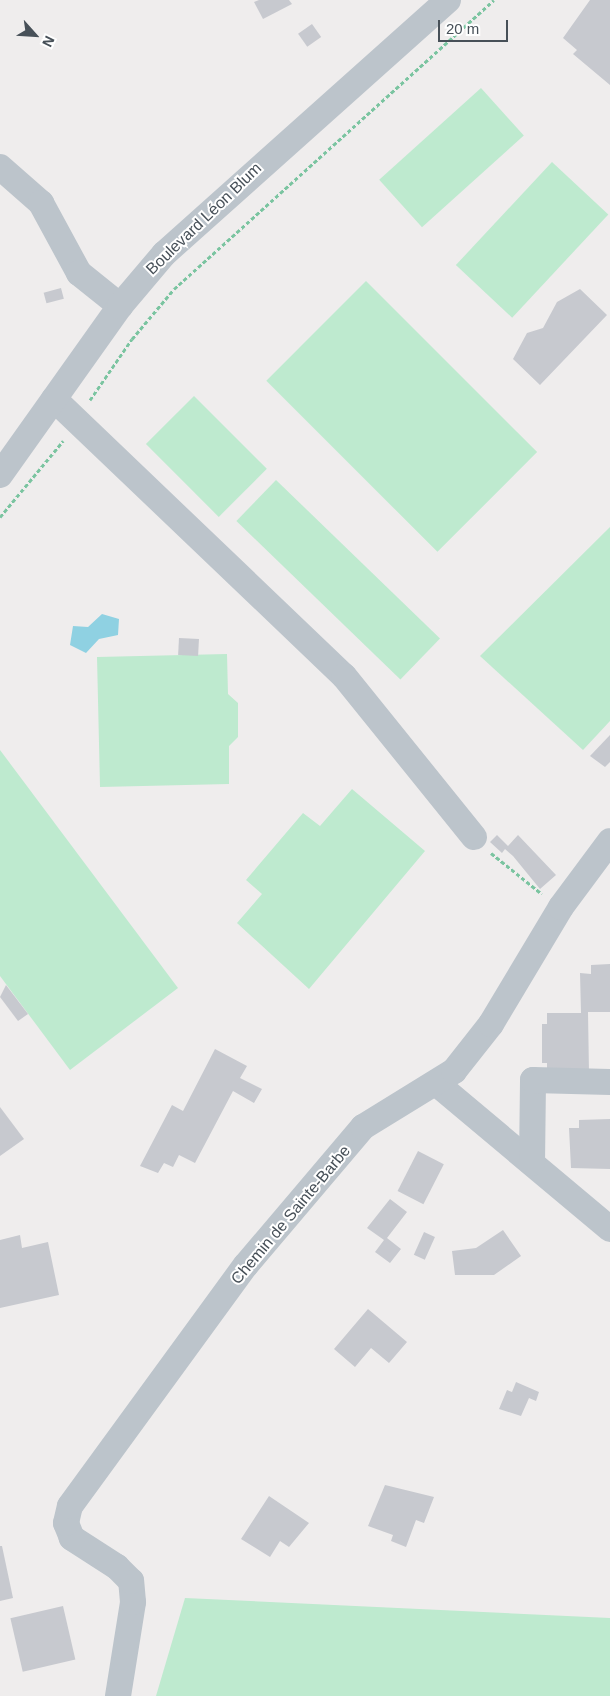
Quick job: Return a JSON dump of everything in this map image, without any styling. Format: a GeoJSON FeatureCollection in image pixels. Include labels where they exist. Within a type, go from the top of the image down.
{"type":"FeatureCollection","features":[{"type":"Feature","properties":{"kind":"street","name":"Boulevard Léon Blum"},"geometry":{"type":"LineString","coordinates":[[0,475],[120,306],[164,254],[226,196],[448,0]]}},
{"type":"Feature","properties":{"kind":"street"},"geometry":{"type":"LineString","coordinates":[[0,167],[41,203],[79,273],[120,306]]}},
{"type":"Feature","properties":{"kind":"street"},"geometry":{"type":"LineString","coordinates":[[54,399],[344,676],[474,837]]}},
{"type":"Feature","properties":{"kind":"street","name":"Chemin de Sainte-Barbe"},"geometry":{"type":"LineString","coordinates":[[118,1696],[132,1602],[131,1581],[117,1567],[72,1538],[66,1523],[70,1506],[246,1265],[363,1127],[454,1071],[491,1024],[561,907],[610,841]]}},
{"type":"Feature","properties":{"kind":"street"},"geometry":{"type":"LineString","coordinates":[[532,1163],[533,1080],[610,1082]]}},
{"type":"Feature","properties":{"kind":"street"},"geometry":{"type":"LineString","coordinates":[[436,1083],[609,1227]]}},
{"type":"Feature","properties":{"kind":"path"},"geometry":{"type":"LineString","coordinates":[[86,408],[132,339],[174,289],[494,0]]}},
{"type":"Feature","properties":{"kind":"path"},"geometry":{"type":"LineString","coordinates":[[1,515],[68,434]]}},
{"type":"Feature","properties":{"kind":"path"},"geometry":{"type":"LineString","coordinates":[[474,837],[508,869],[561,907]]}},
{"type":"Feature","properties":{"kind":"green space"},"geometry":{"type":"Polygon","coordinates":[[[481,88],[524,136],[422,227],[379,180],[481,88]]]}},
{"type":"Feature","properties":{"kind":"green space"},"geometry":{"type":"Polygon","coordinates":[[[552,162],[608,215],[512,318],[456,265],[552,162]]]}},
{"type":"Feature","properties":{"kind":"green space"},"geometry":{"type":"Polygon","coordinates":[[[366,281],[537,452],[437,552],[266,381],[366,281]]]}},
{"type":"Feature","properties":{"kind":"green space"},"geometry":{"type":"Polygon","coordinates":[[[194,396],[267,469],[219,517],[146,444],[194,396]]]}},
{"type":"Feature","properties":{"kind":"green space"},"geometry":{"type":"Polygon","coordinates":[[[276,480],[440,638],[400,679],[236,521],[276,480]]]}},
{"type":"Feature","properties":{"kind":"green space"},"geometry":{"type":"Polygon","coordinates":[[[610,527],[610,721],[583,750],[480,656],[610,527]]]}},
{"type":"Feature","properties":{"kind":"green space"},"geometry":{"type":"Polygon","coordinates":[[[227,654],[228,694],[238,703],[238,737],[229,746],[229,784],[100,787],[97,657],[227,654]]]}},
{"type":"Feature","properties":{"kind":"green space"},"geometry":{"type":"Polygon","coordinates":[[[0,750],[178,988],[70,1070],[0,976],[0,750]]]}},
{"type":"Feature","properties":{"kind":"green space"},"geometry":{"type":"Polygon","coordinates":[[[352,789],[425,851],[309,989],[237,923],[262,894],[246,880],[303,813],[320,826],[352,789]]]}},
{"type":"Feature","properties":{"kind":"green space"},"geometry":{"type":"Polygon","coordinates":[[[185,1598],[610,1618],[610,1696],[156,1696],[185,1598]]]}},
{"type":"Feature","properties":{"kind":"water"},"geometry":{"type":"Polygon","coordinates":[[[102,614],[119,619],[118,635],[99,639],[86,653],[70,645],[73,626],[88,627],[102,614]]]}},
{"type":"Feature","properties":{"kind":"building"},"geometry":{"type":"Polygon","coordinates":[[[259,0],[289,0],[292,4],[263,19],[254,2],[259,0]]]}},
{"type":"Feature","properties":{"kind":"building"},"geometry":{"type":"Polygon","coordinates":[[[590,0],[610,0],[610,85],[573,54],[577,50],[563,38],[590,0]]]}},
{"type":"Feature","properties":{"kind":"building"},"geometry":{"type":"Polygon","coordinates":[[[312,24],[321,37],[307,47],[298,34],[312,24]]]}},
{"type":"Feature","properties":{"kind":"building"},"geometry":{"type":"Polygon","coordinates":[[[61,288],[64,299],[46,303],[44,293],[61,288]]]}},
{"type":"Feature","properties":{"kind":"building"},"geometry":{"type":"Polygon","coordinates":[[[580,289],[607,315],[540,385],[513,359],[527,333],[543,328],[557,302],[580,289]]]}},
{"type":"Feature","properties":{"kind":"building"},"geometry":{"type":"Polygon","coordinates":[[[179,638],[199,639],[198,656],[178,655],[179,638]]]}},
{"type":"Feature","properties":{"kind":"building"},"geometry":{"type":"Polygon","coordinates":[[[610,735],[610,762],[605,767],[590,756],[610,735]]]}},
{"type":"Feature","properties":{"kind":"building"},"geometry":{"type":"Polygon","coordinates":[[[497,835],[508,846],[518,835],[556,875],[540,889],[513,856],[505,849],[502,853],[490,842],[497,835]]]}},
{"type":"Feature","properties":{"kind":"building"},"geometry":{"type":"Polygon","coordinates":[[[610,964],[610,1012],[588,1012],[589,1072],[547,1073],[547,1063],[542,1063],[542,1024],[547,1024],[547,1013],[581,1013],[580,973],[591,974],[591,965],[610,964]]]}},
{"type":"Feature","properties":{"kind":"building"},"geometry":{"type":"Polygon","coordinates":[[[6,985],[28,1014],[18,1021],[0,997],[6,985]]]}},
{"type":"Feature","properties":{"kind":"building"},"geometry":{"type":"Polygon","coordinates":[[[215,1049],[247,1066],[240,1078],[262,1089],[254,1103],[233,1091],[195,1163],[179,1155],[173,1167],[164,1163],[158,1173],[140,1166],[172,1105],[183,1111],[215,1049]]]}},
{"type":"Feature","properties":{"kind":"building"},"geometry":{"type":"Polygon","coordinates":[[[0,1107],[24,1139],[0,1156],[0,1107]]]}},
{"type":"Feature","properties":{"kind":"building"},"geometry":{"type":"Polygon","coordinates":[[[610,1119],[610,1169],[571,1168],[569,1128],[579,1128],[579,1120],[610,1119]]]}},
{"type":"Feature","properties":{"kind":"building"},"geometry":{"type":"Polygon","coordinates":[[[418,1151],[444,1164],[423,1204],[398,1191],[418,1151]]]}},
{"type":"Feature","properties":{"kind":"building"},"geometry":{"type":"Polygon","coordinates":[[[390,1199],[407,1212],[387,1238],[401,1249],[390,1263],[375,1252],[384,1240],[367,1228],[390,1199]]]}},
{"type":"Feature","properties":{"kind":"building"},"geometry":{"type":"Polygon","coordinates":[[[503,1230],[521,1256],[494,1275],[455,1275],[452,1251],[476,1248],[503,1230]]]}},
{"type":"Feature","properties":{"kind":"building"},"geometry":{"type":"Polygon","coordinates":[[[424,1232],[435,1237],[425,1260],[414,1255],[424,1232]]]}},
{"type":"Feature","properties":{"kind":"building"},"geometry":{"type":"Polygon","coordinates":[[[20,1235],[22,1248],[48,1242],[59,1295],[0,1308],[0,1240],[20,1235]]]}},
{"type":"Feature","properties":{"kind":"building"},"geometry":{"type":"Polygon","coordinates":[[[368,1309],[407,1342],[389,1363],[371,1348],[355,1367],[334,1349],[368,1309]]]}},
{"type":"Feature","properties":{"kind":"building"},"geometry":{"type":"Polygon","coordinates":[[[516,1382],[539,1392],[536,1401],[529,1398],[521,1416],[499,1409],[507,1390],[512,1392],[516,1382]]]}},
{"type":"Feature","properties":{"kind":"building"},"geometry":{"type":"Polygon","coordinates":[[[385,1485],[434,1497],[424,1523],[416,1520],[406,1547],[391,1541],[393,1535],[368,1526],[385,1485]]]}},
{"type":"Feature","properties":{"kind":"building"},"geometry":{"type":"Polygon","coordinates":[[[269,1496],[309,1523],[289,1547],[280,1541],[270,1557],[241,1539],[269,1496]]]}},
{"type":"Feature","properties":{"kind":"building"},"geometry":{"type":"Polygon","coordinates":[[[0,1546],[2,1546],[13,1598],[0,1601],[0,1546]]]}},
{"type":"Feature","properties":{"kind":"building"},"geometry":{"type":"Polygon","coordinates":[[[63,1606],[75,1660],[23,1672],[10,1618],[63,1606]]]}}]}
